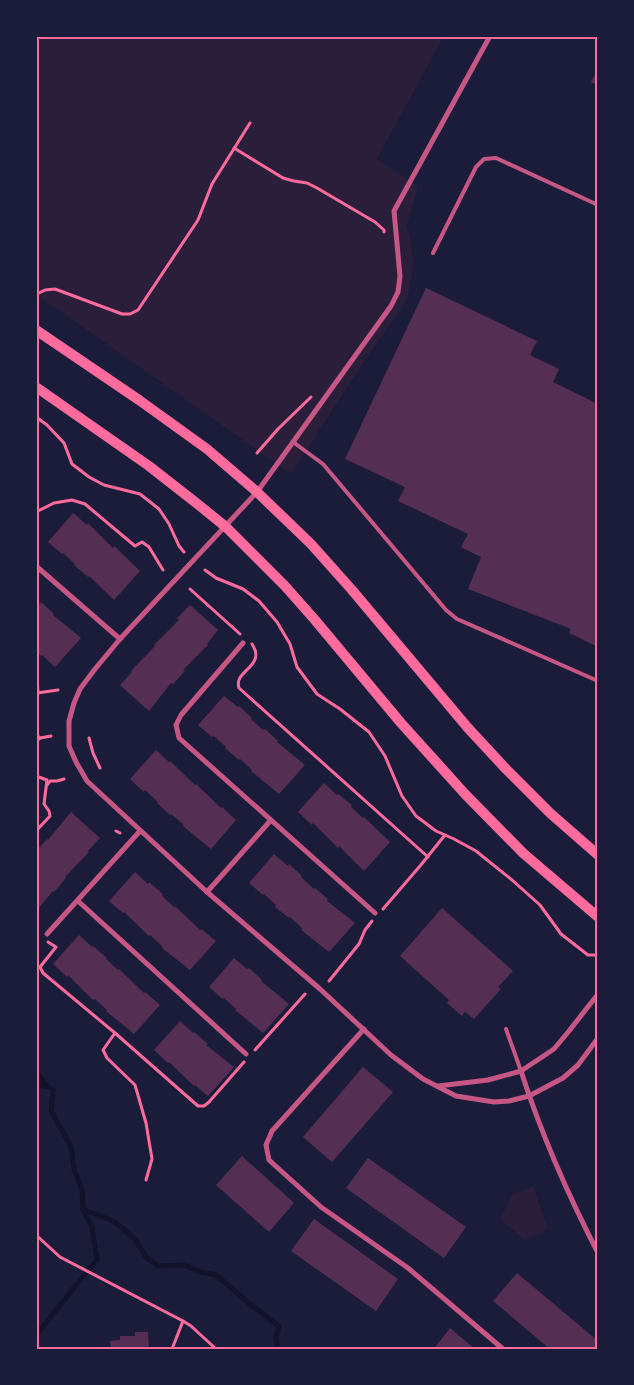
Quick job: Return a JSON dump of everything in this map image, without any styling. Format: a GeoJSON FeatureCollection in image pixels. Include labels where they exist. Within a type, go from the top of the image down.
{"type":"FeatureCollection","features":[{"type":"Feature","properties":{"kind":"main road"},"geometry":{"type":"LineString","coordinates":[[36,330],[207,449],[257,492],[317,551],[468,728],[550,813],[598,855]]}},
{"type":"Feature","properties":{"kind":"main road"},"geometry":{"type":"LineString","coordinates":[[36,387],[149,466],[226,527],[291,593],[401,723],[465,794],[523,853],[598,917]]}},
{"type":"Feature","properties":{"kind":"street"},"geometry":{"type":"LineString","coordinates":[[490,36],[394,210],[400,276],[398,292],[391,306],[257,492],[120,639],[80,689],[69,721],[69,746],[86,781],[207,892],[320,989],[391,1055],[423,1079],[456,1096],[494,1102],[509,1101],[529,1096],[563,1078],[578,1064],[597,1041]]}},
{"type":"Feature","properties":{"kind":"street"},"geometry":{"type":"LineString","coordinates":[[36,566],[120,639]]}},
{"type":"Feature","properties":{"kind":"street"},"geometry":{"type":"LineString","coordinates":[[243,643],[181,715],[176,726],[180,738],[378,913]]}},
{"type":"Feature","properties":{"kind":"street"},"geometry":{"type":"LineString","coordinates":[[207,892],[271,820]]}},
{"type":"Feature","properties":{"kind":"street"},"geometry":{"type":"LineString","coordinates":[[45,936],[140,831]]}},
{"type":"Feature","properties":{"kind":"street"},"geometry":{"type":"LineString","coordinates":[[78,901],[249,1053]]}},
{"type":"Feature","properties":{"kind":"street"},"geometry":{"type":"LineString","coordinates":[[438,1086],[488,1080],[521,1070],[554,1049],[598,994]]}},
{"type":"Feature","properties":{"kind":"street"},"geometry":{"type":"LineString","coordinates":[[364,1029],[272,1131],[266,1146],[269,1160],[321,1207],[408,1268],[502,1349]]}},
{"type":"Feature","properties":{"kind":"street"},"geometry":{"type":"LineString","coordinates":[[521,1070],[529,1096],[569,1194],[598,1253]]}},
{"type":"Feature","properties":{"kind":"lane"},"geometry":{"type":"LineString","coordinates":[[433,253],[476,167],[484,159],[496,158],[598,205]]}},
{"type":"Feature","properties":{"kind":"lane"},"geometry":{"type":"LineString","coordinates":[[293,442],[322,464],[446,610],[457,618],[598,681]]}},
{"type":"Feature","properties":{"kind":"lane"},"geometry":{"type":"LineString","coordinates":[[506,1029],[521,1070]]}},
{"type":"Feature","properties":{"kind":"path"},"geometry":{"type":"LineString","coordinates":[[37,294],[45,290],[55,289],[122,314],[130,314],[138,310],[198,220],[212,184],[250,123]]}},
{"type":"Feature","properties":{"kind":"path"},"geometry":{"type":"LineString","coordinates":[[234,148],[283,178],[307,183],[375,222],[384,230],[385,238]]}},
{"type":"Feature","properties":{"kind":"path"},"geometry":{"type":"LineString","coordinates":[[257,453],[278,428],[316,392]]}},
{"type":"Feature","properties":{"kind":"path"},"geometry":{"type":"LineString","coordinates":[[36,417],[47,424],[64,443],[72,464],[88,477],[104,484],[140,494],[159,509],[184,552]]}},
{"type":"Feature","properties":{"kind":"path"},"geometry":{"type":"LineString","coordinates":[[36,512],[54,503],[72,500],[85,504],[136,546],[142,542],[149,547],[163,570]]}},
{"type":"Feature","properties":{"kind":"path"},"geometry":{"type":"LineString","coordinates":[[205,570],[216,578],[242,589],[259,601],[276,622],[290,644],[297,667],[318,694],[369,732],[385,756],[402,796],[416,816],[436,831],[476,851],[540,905],[561,934],[588,955],[598,955]]}},
{"type":"Feature","properties":{"kind":"path"},"geometry":{"type":"LineString","coordinates":[[190,589],[252,645],[256,651],[257,656],[239,680],[239,688],[428,857]]}},
{"type":"Feature","properties":{"kind":"path"},"geometry":{"type":"LineString","coordinates":[[36,666],[37,693],[58,690]]}},
{"type":"Feature","properties":{"kind":"path"},"geometry":{"type":"LineString","coordinates":[[36,734],[40,738]]}},
{"type":"Feature","properties":{"kind":"path"},"geometry":{"type":"LineString","coordinates":[[36,742],[40,738],[51,736]]}},
{"type":"Feature","properties":{"kind":"path"},"geometry":{"type":"LineString","coordinates":[[89,738],[100,768]]}},
{"type":"Feature","properties":{"kind":"path"},"geometry":{"type":"LineString","coordinates":[[36,776],[47,780],[44,804],[50,816],[36,832]]}},
{"type":"Feature","properties":{"kind":"path"},"geometry":{"type":"LineString","coordinates":[[46,786],[50,781],[64,780]]}},
{"type":"Feature","properties":{"kind":"path"},"geometry":{"type":"LineString","coordinates":[[378,913],[445,835]]}},
{"type":"Feature","properties":{"kind":"path"},"geometry":{"type":"LineString","coordinates":[[329,981],[359,944],[365,930],[374,919]]}},
{"type":"Feature","properties":{"kind":"path"},"geometry":{"type":"LineString","coordinates":[[45,936],[56,947],[40,967],[43,973],[198,1106],[204,1106],[209,1102],[246,1060]]}},
{"type":"Feature","properties":{"kind":"path"},"geometry":{"type":"LineString","coordinates":[[249,1053],[305,994]]}},
{"type":"Feature","properties":{"kind":"path"},"geometry":{"type":"LineString","coordinates":[[115,1033],[103,1050],[107,1058],[136,1085],[146,1123],[152,1159],[146,1180]]}},
{"type":"Feature","properties":{"kind":"path"},"geometry":{"type":"LineString","coordinates":[[36,1235],[60,1257],[191,1326],[216,1349]]}},
{"type":"Feature","properties":{"kind":"path"},"geometry":{"type":"LineString","coordinates":[[172,1349],[183,1321]]}},
{"type":"Feature","properties":{"kind":"shaded area"},"geometry":{"type":"Polygon","coordinates":[[[36,36],[444,36],[377,159],[418,187],[407,225],[414,264],[407,300],[363,363],[291,474],[36,294],[36,36]]]}},
{"type":"Feature","properties":{"kind":"shaded area"},"geometry":{"type":"Polygon","coordinates":[[[36,1067],[53,1090],[36,1087],[36,1067]]]}},
{"type":"Feature","properties":{"kind":"shaded area"},"geometry":{"type":"Polygon","coordinates":[[[533,1186],[548,1229],[525,1240],[500,1219],[512,1195],[533,1186]]]}},
{"type":"Feature","properties":{"kind":"building"},"geometry":{"type":"Polygon","coordinates":[[[598,69],[598,86],[591,82],[598,69]]]}},
{"type":"Feature","properties":{"kind":"building"},"geometry":{"type":"Polygon","coordinates":[[[426,288],[537,341],[530,355],[559,369],[553,382],[598,404],[598,647],[569,633],[571,629],[468,589],[481,557],[461,547],[468,534],[398,501],[405,487],[345,459],[426,288]]]}},
{"type":"Feature","properties":{"kind":"building"},"geometry":{"type":"Polygon","coordinates":[[[73,513],[87,525],[88,523],[140,571],[114,600],[63,553],[48,542],[73,513]]]}},
{"type":"Feature","properties":{"kind":"building"},"geometry":{"type":"Polygon","coordinates":[[[36,600],[40,604],[41,602],[53,615],[81,638],[55,667],[36,652],[36,600]]]}},
{"type":"Feature","properties":{"kind":"building"},"geometry":{"type":"Polygon","coordinates":[[[190,605],[218,630],[208,645],[183,670],[185,671],[173,684],[171,683],[149,711],[120,685],[154,645],[179,620],[177,618],[190,605]]]}},
{"type":"Feature","properties":{"kind":"building"},"geometry":{"type":"Polygon","coordinates":[[[224,696],[239,706],[263,730],[265,729],[277,742],[305,765],[279,794],[225,748],[214,736],[212,737],[198,725],[224,696]]]}},
{"type":"Feature","properties":{"kind":"building"},"geometry":{"type":"Polygon","coordinates":[[[156,750],[236,820],[211,849],[130,779],[156,750]]]}},
{"type":"Feature","properties":{"kind":"building"},"geometry":{"type":"Polygon","coordinates":[[[324,783],[352,805],[351,807],[390,842],[364,871],[339,846],[338,848],[313,823],[312,825],[298,812],[324,783]]]}},
{"type":"Feature","properties":{"kind":"building"},"geometry":{"type":"Polygon","coordinates":[[[71,812],[100,838],[36,911],[36,851],[48,840],[71,812]]]}},
{"type":"Feature","properties":{"kind":"building"},"geometry":{"type":"Polygon","coordinates":[[[274,854],[288,866],[289,864],[314,889],[328,899],[327,901],[355,923],[329,952],[301,930],[302,928],[290,917],[275,907],[276,905],[249,883],[274,854]]]}},
{"type":"Feature","properties":{"kind":"building"},"geometry":{"type":"Polygon","coordinates":[[[135,872],[163,894],[162,896],[200,930],[216,941],[190,970],[109,901],[135,872]]]}},
{"type":"Feature","properties":{"kind":"building"},"geometry":{"type":"Polygon","coordinates":[[[442,908],[513,971],[498,987],[501,989],[474,1019],[465,1012],[462,1016],[447,1003],[449,1000],[400,956],[442,908]]]}},
{"type":"Feature","properties":{"kind":"building"},"geometry":{"type":"Polygon","coordinates":[[[79,935],[160,1005],[134,1034],[53,964],[79,935]]]}},
{"type":"Feature","properties":{"kind":"building"},"geometry":{"type":"Polygon","coordinates":[[[234,958],[247,969],[249,968],[261,981],[289,1004],[263,1033],[209,987],[234,958]]]}},
{"type":"Feature","properties":{"kind":"building"},"geometry":{"type":"Polygon","coordinates":[[[180,1021],[234,1067],[208,1096],[154,1050],[180,1021]]]}},
{"type":"Feature","properties":{"kind":"building"},"geometry":{"type":"Polygon","coordinates":[[[363,1067],[393,1092],[332,1162],[303,1137],[363,1067]]]}},
{"type":"Feature","properties":{"kind":"building"},"geometry":{"type":"Polygon","coordinates":[[[242,1156],[294,1203],[269,1232],[216,1185],[242,1156]]]}},
{"type":"Feature","properties":{"kind":"building"},"geometry":{"type":"Polygon","coordinates":[[[368,1158],[466,1227],[444,1258],[346,1188],[368,1158]]]}},
{"type":"Feature","properties":{"kind":"building"},"geometry":{"type":"Polygon","coordinates":[[[314,1219],[398,1279],[376,1311],[291,1251],[314,1219]]]}},
{"type":"Feature","properties":{"kind":"building"},"geometry":{"type":"Polygon","coordinates":[[[517,1273],[598,1341],[598,1349],[550,1349],[493,1301],[517,1273]]]}},
{"type":"Feature","properties":{"kind":"building"},"geometry":{"type":"Polygon","coordinates":[[[450,1328],[475,1349],[434,1349],[450,1328]]]}},
{"type":"Feature","properties":{"kind":"building"},"geometry":{"type":"Polygon","coordinates":[[[135,1332],[148,1332],[149,1349],[111,1349],[110,1341],[120,1340],[120,1336],[135,1336],[135,1332]]]}},
{"type":"Feature","properties":{"kind":"waterway"},"geometry":{"type":"LineString","coordinates":[[36,1335],[97,1260],[92,1227],[83,1209],[82,1189],[74,1169],[71,1146],[51,1111],[53,1090]]}},
{"type":"Feature","properties":{"kind":"waterway"},"geometry":{"type":"LineString","coordinates":[[83,1209],[115,1222],[135,1239],[146,1257],[158,1266],[184,1265],[200,1272],[216,1275],[279,1326],[276,1339],[278,1349]]}}]}
